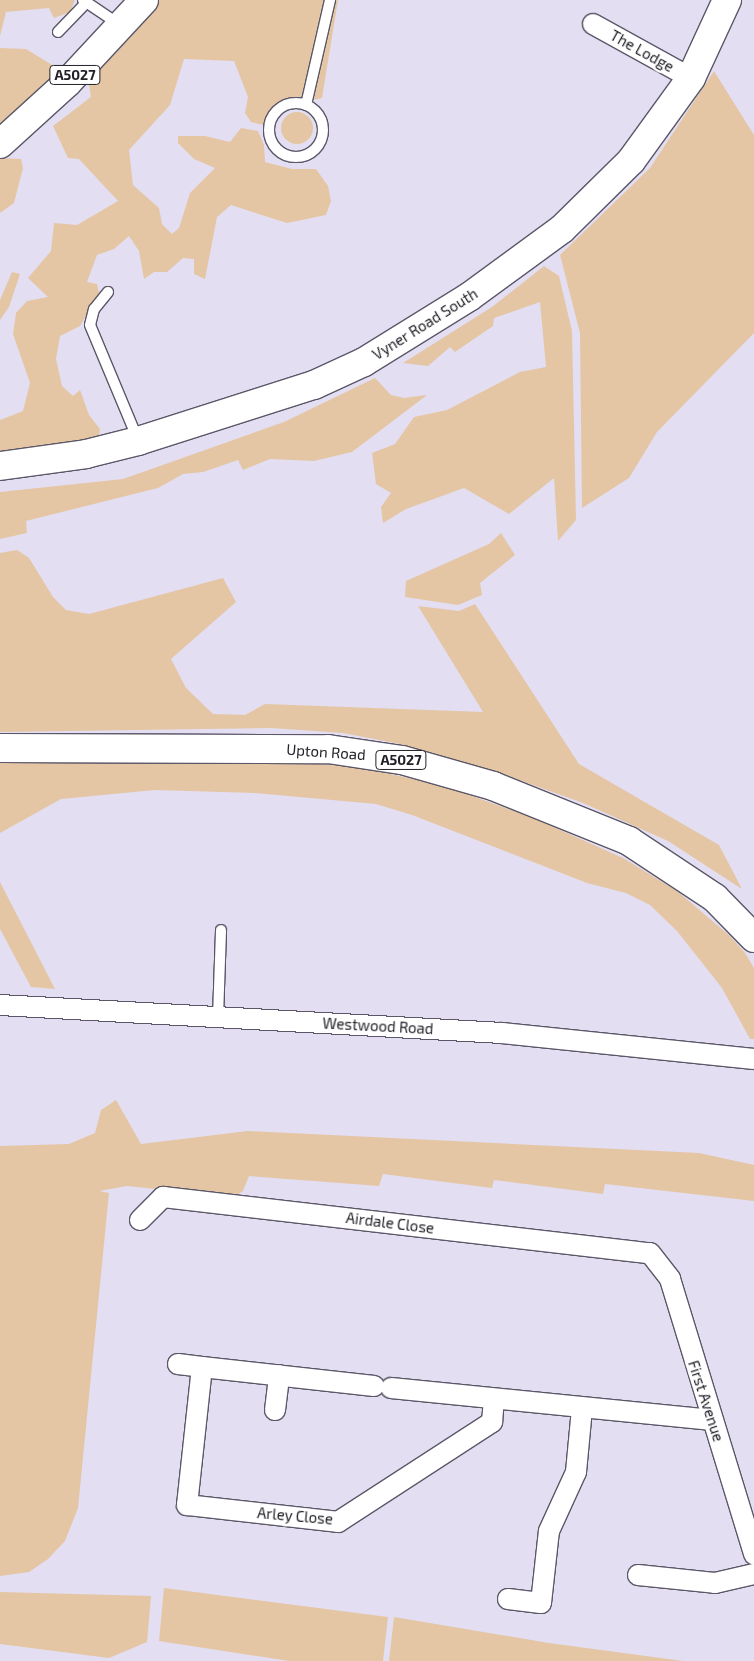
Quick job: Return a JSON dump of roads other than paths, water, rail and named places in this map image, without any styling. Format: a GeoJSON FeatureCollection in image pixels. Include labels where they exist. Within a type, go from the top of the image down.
{"type":"FeatureCollection","features":[{"type":"Feature","properties":{"kind":"main road","name":"A5027"},"geometry":{"type":"LineString","coordinates":[[0,144],[67,84],[144,0]]}},
{"type":"Feature","properties":{"kind":"main road","name":"Vyner Road South"},"geometry":{"type":"LineString","coordinates":[[0,466],[86,454],[138,441],[314,385],[364,362],[469,297],[562,229],[631,161],[691,78],[727,0]]}},
{"type":"Feature","properties":{"kind":"main road","name":"Upton Road"},"geometry":{"type":"LineString","coordinates":[[0,748],[328,749],[402,760],[493,786],[629,841],[715,898],[754,938]]}},
{"type":"Feature","properties":{"kind":"street","name":"The Lodge"},"geometry":{"type":"LineString","coordinates":[[592,24],[691,78]]}},
{"type":"Feature","properties":{"kind":"street","name":"Westwood Road"},"geometry":{"type":"LineString","coordinates":[[0,1005],[502,1033],[754,1059]]}},
{"type":"Feature","properties":{"kind":"street","name":"Airdale Close"},"geometry":{"type":"LineString","coordinates":[[140,1220],[163,1198],[650,1253]]}},
{"type":"Feature","properties":{"kind":"street","name":"First Avenue"},"geometry":{"type":"LineString","coordinates":[[650,1253],[670,1279],[754,1554]]}},
{"type":"Feature","properties":{"kind":"street"},"geometry":{"type":"LineString","coordinates":[[178,1364],[494,1400],[712,1420]]}},
{"type":"Feature","properties":{"kind":"street","name":"Arley Close"},"geometry":{"type":"LineString","coordinates":[[202,1367],[187,1505],[338,1522],[492,1422],[494,1400]]}},
{"type":"Feature","properties":{"kind":"street"},"geometry":{"type":"LineString","coordinates":[[275,1410],[279,1376]]}},
{"type":"Feature","properties":{"kind":"street"},"geometry":{"type":"LineString","coordinates":[[508,1599],[541,1603],[549,1531],[576,1472],[582,1408]]}},
{"type":"Feature","properties":{"kind":"street"},"geometry":{"type":"LineString","coordinates":[[638,1575],[715,1583],[754,1574]]}},
{"type":"Feature","properties":{"kind":"lane"},"geometry":{"type":"LineString","coordinates":[[306,105],[330,0]]}},
{"type":"Feature","properties":{"kind":"lane"},"geometry":{"type":"LineString","coordinates":[[58,32],[85,1],[120,26]]}},
{"type":"Feature","properties":{"kind":"lane"},"geometry":{"type":"LineString","coordinates":[[288,104],[306,105],[319,116],[323,132],[321,141],[317,148],[302,157],[286,156],[272,143],[270,124],[273,116],[288,104]]}},
{"type":"Feature","properties":{"kind":"lane"},"geometry":{"type":"LineString","coordinates":[[108,292],[94,309],[90,325],[138,441]]}},
{"type":"Feature","properties":{"kind":"lane"},"geometry":{"type":"LineString","coordinates":[[218,1017],[221,930]]}}]}
